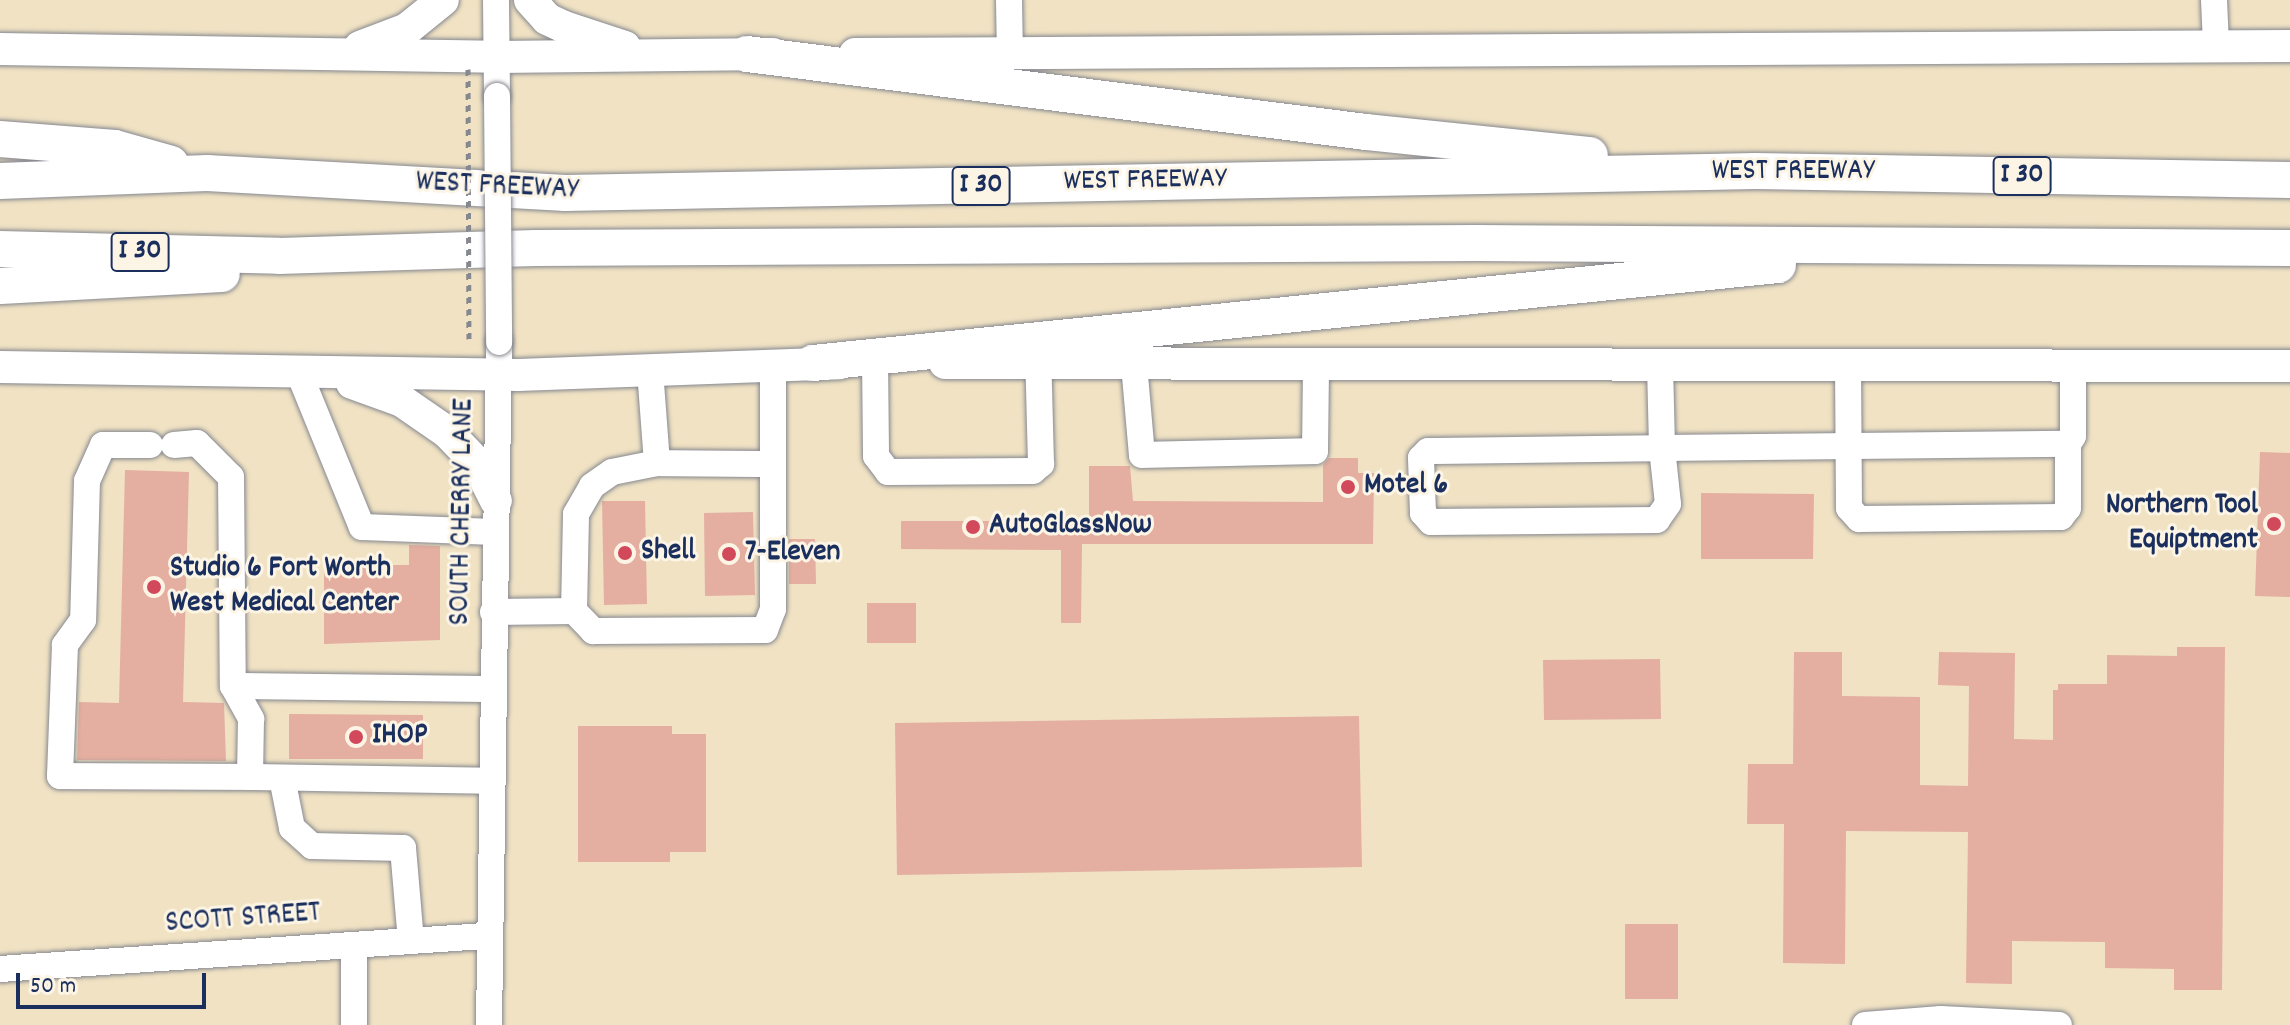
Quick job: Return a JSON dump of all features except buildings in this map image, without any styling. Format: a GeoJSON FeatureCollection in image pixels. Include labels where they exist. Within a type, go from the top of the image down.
{"type":"FeatureCollection","features":[{"type":"Feature","properties":{"kind":"highway"},"geometry":{"type":"LineString","coordinates":[[747,54],[1366,132],[1755,171]]}},
{"type":"Feature","properties":{"kind":"highway"},"geometry":{"type":"LineString","coordinates":[[0,139],[115,148],[207,173]]}},
{"type":"Feature","properties":{"kind":"highway","name":"WEST FREEWAY"},"geometry":{"type":"LineString","coordinates":[[0,181],[207,173],[565,193],[1755,171],[2290,180]]}},
{"type":"Feature","properties":{"kind":"highway"},"geometry":{"type":"LineString","coordinates":[[813,363],[1038,352],[1986,245]]}},
{"type":"Feature","properties":{"kind":"highway","name":"WEST FREEWAY"},"geometry":{"type":"LineString","coordinates":[[0,249],[279,256],[536,248],[1986,245],[2290,248]]}},
{"type":"Feature","properties":{"kind":"highway"},"geometry":{"type":"LineString","coordinates":[[0,286],[213,277],[279,256]]}},
{"type":"Feature","properties":{"kind":"main road"},"geometry":{"type":"LineString","coordinates":[[345,53],[407,29],[443,0]]}},
{"type":"Feature","properties":{"kind":"main road"},"geometry":{"type":"LineString","coordinates":[[530,0],[547,19],[642,55]]}},
{"type":"Feature","properties":{"kind":"main road"},"geometry":{"type":"LineString","coordinates":[[0,49],[345,53],[482,63],[642,55],[747,54],[1010,56],[2216,44],[2290,46]]}},
{"type":"Feature","properties":{"kind":"main road"},"geometry":{"type":"LineString","coordinates":[[1038,352],[1134,364],[2290,366]]}},
{"type":"Feature","properties":{"kind":"main road"},"geometry":{"type":"LineString","coordinates":[[0,367],[499,375],[813,363]]}},
{"type":"Feature","properties":{"kind":"main road"},"geometry":{"type":"LineString","coordinates":[[312,374],[402,401],[447,432],[477,463],[495,516]]}},
{"type":"Feature","properties":{"kind":"street","name":"SOUTH CHERRY LANE"},"geometry":{"type":"LineString","coordinates":[[489,1025],[499,342],[497,96],[482,63],[496,0]]}},
{"type":"Feature","properties":{"kind":"street"},"geometry":{"type":"LineString","coordinates":[[1009,0],[1010,56]]}},
{"type":"Feature","properties":{"kind":"street"},"geometry":{"type":"LineString","coordinates":[[2214,0],[2216,44]]}},
{"type":"Feature","properties":{"kind":"street"},"geometry":{"type":"LineString","coordinates":[[875,360],[876,456],[888,472],[1033,471],[1041,464],[1038,352]]}},
{"type":"Feature","properties":{"kind":"street"},"geometry":{"type":"LineString","coordinates":[[1134,364],[1142,455],[1315,451],[1316,364]]}},
{"type":"Feature","properties":{"kind":"street"},"geometry":{"type":"LineString","coordinates":[[773,365],[773,464],[773,609],[765,630],[593,631],[574,611],[576,514],[581,499],[612,472],[657,463],[773,464]]}},
{"type":"Feature","properties":{"kind":"street"},"geometry":{"type":"LineString","coordinates":[[1660,365],[1662,448],[1668,504],[1657,520],[1431,522],[1423,513],[1421,458],[1428,451],[1662,448],[2068,444]]}},
{"type":"Feature","properties":{"kind":"street"},"geometry":{"type":"LineString","coordinates":[[1848,365],[1849,508],[1859,519],[2061,517],[2068,508],[2068,444],[2073,436],[2073,366]]}},
{"type":"Feature","properties":{"kind":"street"},"geometry":{"type":"LineString","coordinates":[[650,370],[657,463]]}},
{"type":"Feature","properties":{"kind":"street"},"geometry":{"type":"LineString","coordinates":[[312,374],[362,527],[495,516]]}},
{"type":"Feature","properties":{"kind":"street"},"geometry":{"type":"LineString","coordinates":[[250,777],[251,719],[233,686],[231,477],[197,443],[103,445],[87,481],[83,620],[65,645],[60,776],[492,781]]}},
{"type":"Feature","properties":{"kind":"street"},"geometry":{"type":"LineString","coordinates":[[493,612],[574,611]]}},
{"type":"Feature","properties":{"kind":"street"},"geometry":{"type":"LineString","coordinates":[[233,686],[493,689]]}},
{"type":"Feature","properties":{"kind":"street"},"geometry":{"type":"LineString","coordinates":[[282,778],[292,828],[312,846],[403,848],[411,941]]}},
{"type":"Feature","properties":{"kind":"street","name":"SCOTT STREET"},"geometry":{"type":"LineString","coordinates":[[0,969],[490,936]]}},
{"type":"Feature","properties":{"kind":"street"},"geometry":{"type":"LineString","coordinates":[[354,945],[354,1025]]}},
{"type":"Feature","properties":{"kind":"street"},"geometry":{"type":"LineString","coordinates":[[1865,1025],[1941,1019],[2059,1025]]}},
{"type":"Feature","properties":{"kind":"path"},"geometry":{"type":"LineString","coordinates":[[469,339],[482,63]]}},
{"type":"Feature","properties":{"kind":"place","name":"Motel 6"},"geometry":{"type":"Point","coordinates":[1348,487]}},
{"type":"Feature","properties":{"kind":"place","name":"Northern Tool Equiptment"},"geometry":{"type":"Point","coordinates":[2274,524]}},
{"type":"Feature","properties":{"kind":"place","name":"AutoGlassNow"},"geometry":{"type":"Point","coordinates":[973,527]}},
{"type":"Feature","properties":{"kind":"place","name":"Shell"},"geometry":{"type":"Point","coordinates":[625,553]}},
{"type":"Feature","properties":{"kind":"place","name":"7-Eleven"},"geometry":{"type":"Point","coordinates":[729,554]}},
{"type":"Feature","properties":{"kind":"place","name":"Studio 6 Fort Worth West Medical Center"},"geometry":{"type":"Point","coordinates":[154,587]}},
{"type":"Feature","properties":{"kind":"place","name":"IHOP"},"geometry":{"type":"Point","coordinates":[356,737]}}]}
